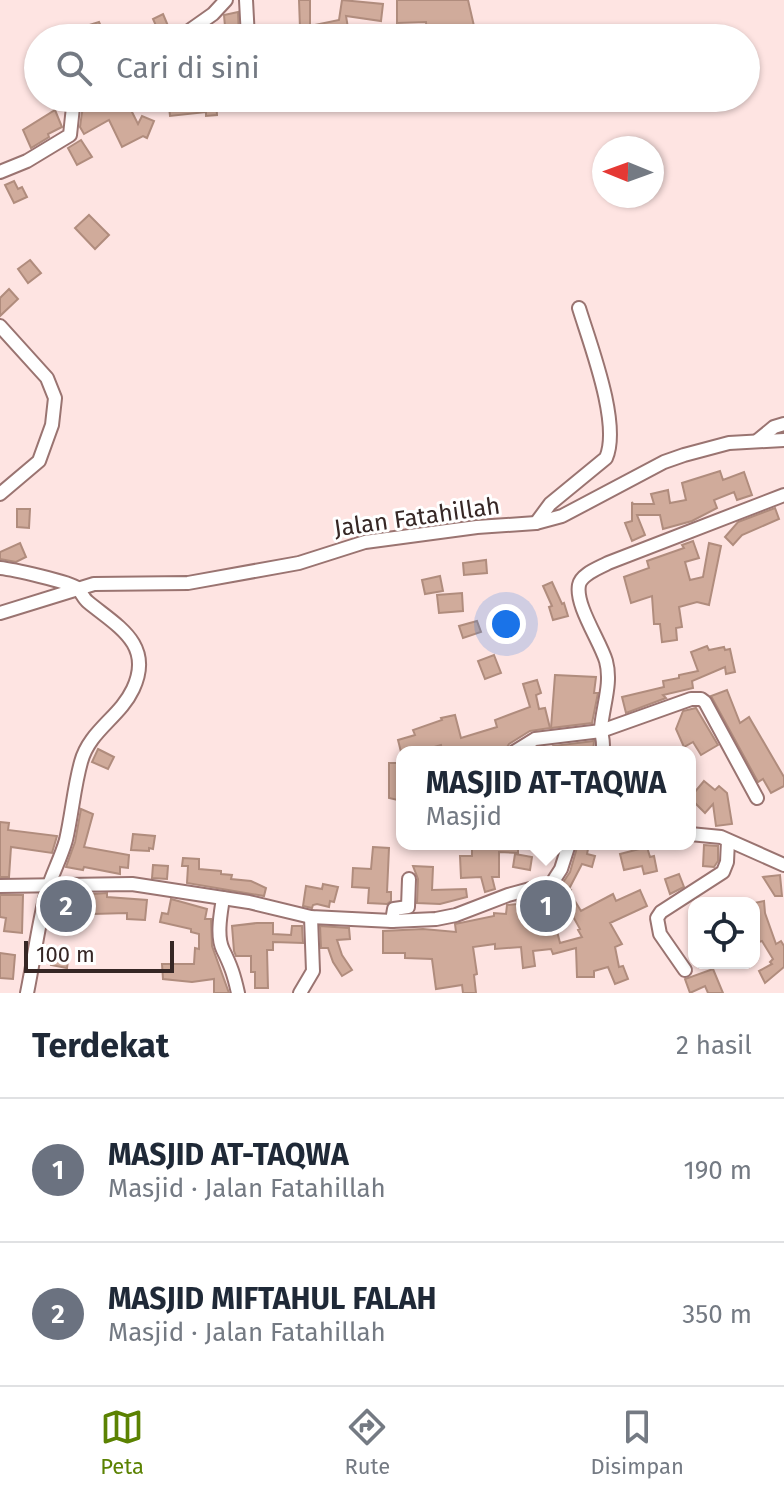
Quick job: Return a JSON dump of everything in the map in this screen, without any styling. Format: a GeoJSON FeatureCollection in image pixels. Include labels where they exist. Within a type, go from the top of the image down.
{"type":"FeatureCollection","features":[{"type":"Feature","properties":{"kind":"street"},"geometry":{"type":"LineString","coordinates":[[199,24],[226,0]]}},
{"type":"Feature","properties":{"kind":"street"},"geometry":{"type":"LineString","coordinates":[[246,0],[247,24]]}},
{"type":"Feature","properties":{"kind":"street"},"geometry":{"type":"LineString","coordinates":[[0,172],[27,161],[70,135],[72,112]]}},
{"type":"Feature","properties":{"kind":"street"},"geometry":{"type":"LineString","coordinates":[[536,523],[550,504],[606,458],[610,450],[611,435],[600,375],[579,308]]}},
{"type":"Feature","properties":{"kind":"street"},"geometry":{"type":"LineString","coordinates":[[0,326],[47,378],[55,398],[52,425],[39,461],[0,494]]}},
{"type":"Feature","properties":{"kind":"street"},"geometry":{"type":"LineString","coordinates":[[757,441],[774,427],[784,424]]}},
{"type":"Feature","properties":{"kind":"street","name":"Jalan Fatahillah"},"geometry":{"type":"LineString","coordinates":[[0,613],[76,587],[198,581],[299,563],[365,542],[477,527],[536,523],[586,505],[622,483],[674,458],[706,448],[784,440]]}},
{"type":"Feature","properties":{"kind":"street"},"geometry":{"type":"LineString","coordinates":[[604,746],[601,731],[609,678],[607,664],[584,609],[579,584],[595,570],[630,554],[784,495]]}},
{"type":"Feature","properties":{"kind":"street"},"geometry":{"type":"LineString","coordinates":[[0,568],[76,587],[86,601],[112,619],[133,641],[139,655],[139,673],[133,690],[118,713],[93,737],[81,760],[64,845],[48,887],[27,993]]}},
{"type":"Feature","properties":{"kind":"street"},"geometry":{"type":"LineString","coordinates":[[524,746],[535,739],[601,731],[691,699],[701,699],[757,798]]}},
{"type":"Feature","properties":{"kind":"street"},"geometry":{"type":"LineString","coordinates":[[696,834],[712,835],[784,865]]}},
{"type":"Feature","properties":{"kind":"street"},"geometry":{"type":"LineString","coordinates":[[685,970],[660,934],[657,918],[661,912],[723,872],[728,841]]}},
{"type":"Feature","properties":{"kind":"street"},"geometry":{"type":"LineString","coordinates":[[0,886],[132,884],[223,898],[311,917],[392,921],[436,919],[546,886],[557,877],[567,850]]}},
{"type":"Feature","properties":{"kind":"street"},"geometry":{"type":"LineString","coordinates":[[392,921],[394,909],[408,907],[409,879]]}},
{"type":"Feature","properties":{"kind":"street"},"geometry":{"type":"LineString","coordinates":[[223,898],[220,923],[222,948],[230,960],[238,993]]}},
{"type":"Feature","properties":{"kind":"street"},"geometry":{"type":"LineString","coordinates":[[300,993],[313,971],[311,917]]}},
{"type":"Feature","properties":{"kind":"building"},"geometry":{"type":"Polygon","coordinates":[[[299,0],[310,0],[310,24],[300,24],[299,0]]]}},
{"type":"Feature","properties":{"kind":"building"},"geometry":{"type":"Polygon","coordinates":[[[342,0],[383,4],[381,21],[346,16],[347,24],[320,24],[339,20],[342,0]]]}},
{"type":"Feature","properties":{"kind":"building"},"geometry":{"type":"Polygon","coordinates":[[[397,0],[468,0],[474,24],[426,22],[397,23],[397,0]]]}},
{"type":"Feature","properties":{"kind":"building"},"geometry":{"type":"Polygon","coordinates":[[[238,12],[238,24],[225,24],[224,15],[238,12]]]}},
{"type":"Feature","properties":{"kind":"building"},"geometry":{"type":"Polygon","coordinates":[[[163,14],[167,24],[155,24],[153,19],[163,14]]]}},
{"type":"Feature","properties":{"kind":"building"},"geometry":{"type":"Polygon","coordinates":[[[52,112],[56,112],[62,127],[31,148],[23,130],[52,112]]]}},
{"type":"Feature","properties":{"kind":"building"},"geometry":{"type":"Polygon","coordinates":[[[82,112],[132,112],[138,124],[142,116],[154,121],[147,138],[143,136],[122,147],[109,120],[84,134],[80,127],[82,112]]]}},
{"type":"Feature","properties":{"kind":"building"},"geometry":{"type":"Polygon","coordinates":[[[170,112],[206,112],[170,116],[170,112]]]}},
{"type":"Feature","properties":{"kind":"building"},"geometry":{"type":"Polygon","coordinates":[[[81,140],[92,157],[77,165],[68,148],[81,140]]]}},
{"type":"Feature","properties":{"kind":"building"},"geometry":{"type":"Polygon","coordinates":[[[14,181],[18,189],[22,187],[27,197],[14,203],[5,185],[14,181]]]}},
{"type":"Feature","properties":{"kind":"building"},"geometry":{"type":"Polygon","coordinates":[[[89,215],[109,235],[95,249],[75,228],[89,215]]]}},
{"type":"Feature","properties":{"kind":"building"},"geometry":{"type":"Polygon","coordinates":[[[30,260],[41,273],[28,283],[18,269],[30,260]]]}},
{"type":"Feature","properties":{"kind":"building"},"geometry":{"type":"Polygon","coordinates":[[[9,289],[18,299],[0,316],[0,298],[9,289]]]}},
{"type":"Feature","properties":{"kind":"building"},"geometry":{"type":"Polygon","coordinates":[[[720,471],[723,480],[744,472],[752,495],[737,500],[734,492],[714,500],[717,508],[692,521],[663,529],[660,515],[637,515],[645,535],[632,541],[625,523],[632,521],[632,502],[654,504],[651,494],[668,490],[670,503],[686,500],[682,483],[720,471]]]}},
{"type":"Feature","properties":{"kind":"building"},"geometry":{"type":"Polygon","coordinates":[[[775,508],[779,519],[742,535],[733,545],[725,537],[738,522],[775,508]]]}},
{"type":"Feature","properties":{"kind":"building"},"geometry":{"type":"Polygon","coordinates":[[[17,509],[30,509],[29,528],[17,527],[17,509]]]}},
{"type":"Feature","properties":{"kind":"building"},"geometry":{"type":"Polygon","coordinates":[[[693,541],[699,558],[685,562],[690,580],[703,577],[709,543],[721,546],[709,605],[697,602],[679,607],[682,627],[676,628],[677,640],[662,642],[660,624],[654,624],[652,596],[631,603],[624,577],[649,568],[647,561],[684,548],[682,545],[693,541]]]}},
{"type":"Feature","properties":{"kind":"building"},"geometry":{"type":"Polygon","coordinates":[[[20,543],[26,557],[16,562],[0,559],[0,552],[20,543]]]}},
{"type":"Feature","properties":{"kind":"building"},"geometry":{"type":"Polygon","coordinates":[[[486,560],[487,573],[464,575],[463,563],[486,560]]]}},
{"type":"Feature","properties":{"kind":"building"},"geometry":{"type":"Polygon","coordinates":[[[440,576],[443,591],[425,594],[422,580],[440,576]]]}},
{"type":"Feature","properties":{"kind":"building"},"geometry":{"type":"Polygon","coordinates":[[[552,582],[568,616],[553,620],[549,607],[552,606],[543,586],[552,582]]]}},
{"type":"Feature","properties":{"kind":"building"},"geometry":{"type":"Polygon","coordinates":[[[462,593],[463,611],[439,613],[437,595],[462,593]]]}},
{"type":"Feature","properties":{"kind":"building"},"geometry":{"type":"Polygon","coordinates":[[[477,621],[481,632],[463,638],[459,626],[477,621]]]}},
{"type":"Feature","properties":{"kind":"building"},"geometry":{"type":"Polygon","coordinates":[[[707,646],[709,650],[730,649],[735,672],[726,674],[725,667],[692,681],[693,688],[663,695],[666,698],[626,713],[622,697],[664,687],[663,681],[698,671],[691,652],[707,646]]]}},
{"type":"Feature","properties":{"kind":"building"},"geometry":{"type":"Polygon","coordinates":[[[494,655],[501,673],[485,679],[478,661],[494,655]]]}},
{"type":"Feature","properties":{"kind":"building"},"geometry":{"type":"Polygon","coordinates":[[[555,675],[596,677],[594,693],[598,693],[592,723],[551,728],[555,675]]]}},
{"type":"Feature","properties":{"kind":"building"},"geometry":{"type":"Polygon","coordinates":[[[537,680],[541,693],[536,695],[539,709],[545,708],[550,728],[530,731],[508,746],[400,746],[398,740],[415,735],[413,730],[455,715],[461,738],[497,727],[495,720],[530,707],[523,684],[537,680]]]}},
{"type":"Feature","properties":{"kind":"building"},"geometry":{"type":"Polygon","coordinates":[[[727,690],[740,723],[749,717],[784,777],[784,786],[771,793],[763,779],[758,782],[711,696],[727,690]]]}},
{"type":"Feature","properties":{"kind":"building"},"geometry":{"type":"Polygon","coordinates":[[[696,708],[718,745],[701,755],[693,742],[684,746],[676,729],[683,711],[696,708]]]}},
{"type":"Feature","properties":{"kind":"building"},"geometry":{"type":"Polygon","coordinates":[[[594,741],[594,746],[553,746],[594,741]]]}},
{"type":"Feature","properties":{"kind":"building"},"geometry":{"type":"Polygon","coordinates":[[[98,749],[114,757],[108,769],[92,762],[98,749]]]}},
{"type":"Feature","properties":{"kind":"building"},"geometry":{"type":"Polygon","coordinates":[[[389,763],[396,763],[396,800],[389,798],[389,763]]]}},
{"type":"Feature","properties":{"kind":"building"},"geometry":{"type":"Polygon","coordinates":[[[704,781],[715,790],[719,786],[727,793],[732,824],[716,826],[713,804],[705,813],[696,804],[696,791],[704,781]]]}},
{"type":"Feature","properties":{"kind":"building"},"geometry":{"type":"Polygon","coordinates":[[[81,809],[93,814],[84,847],[129,855],[128,868],[120,867],[120,874],[66,867],[75,842],[81,809]]]}},
{"type":"Feature","properties":{"kind":"building"},"geometry":{"type":"Polygon","coordinates":[[[0,822],[9,823],[8,830],[57,836],[52,853],[11,847],[9,877],[0,877],[0,822]]]}},
{"type":"Feature","properties":{"kind":"building"},"geometry":{"type":"Polygon","coordinates":[[[133,834],[155,836],[153,849],[131,850],[133,834]]]}},
{"type":"Feature","properties":{"kind":"building"},"geometry":{"type":"Polygon","coordinates":[[[704,845],[718,846],[718,861],[714,867],[703,866],[704,845]]]}},
{"type":"Feature","properties":{"kind":"building"},"geometry":{"type":"Polygon","coordinates":[[[373,847],[389,848],[387,892],[391,892],[391,901],[387,904],[368,903],[369,888],[352,887],[353,868],[371,869],[373,847]]]}},
{"type":"Feature","properties":{"kind":"building"},"geometry":{"type":"Polygon","coordinates":[[[472,850],[518,850],[518,853],[499,852],[499,877],[492,877],[495,889],[485,892],[481,877],[461,878],[460,856],[472,856],[472,850]]]}},
{"type":"Feature","properties":{"kind":"building"},"geometry":{"type":"Polygon","coordinates":[[[576,850],[588,850],[587,854],[595,856],[592,867],[582,864],[569,889],[562,884],[570,872],[576,850]]]}},
{"type":"Feature","properties":{"kind":"building"},"geometry":{"type":"Polygon","coordinates":[[[648,850],[650,857],[654,856],[657,871],[644,874],[642,866],[624,870],[620,854],[648,850]]]}},
{"type":"Feature","properties":{"kind":"building"},"geometry":{"type":"Polygon","coordinates":[[[515,854],[532,857],[530,870],[513,867],[515,854]]]}},
{"type":"Feature","properties":{"kind":"building"},"geometry":{"type":"Polygon","coordinates":[[[183,858],[199,859],[199,869],[221,871],[221,874],[232,875],[231,879],[251,881],[266,888],[264,896],[187,883],[188,866],[182,866],[183,858]]]}},
{"type":"Feature","properties":{"kind":"building"},"geometry":{"type":"Polygon","coordinates":[[[153,865],[168,866],[167,879],[152,878],[153,865]]]}},
{"type":"Feature","properties":{"kind":"building"},"geometry":{"type":"Polygon","coordinates":[[[413,866],[433,867],[432,890],[466,889],[467,897],[440,904],[417,903],[418,879],[413,866]]]}},
{"type":"Feature","properties":{"kind":"building"},"geometry":{"type":"Polygon","coordinates":[[[679,874],[684,887],[670,894],[665,879],[679,874]]]}},
{"type":"Feature","properties":{"kind":"building"},"geometry":{"type":"Polygon","coordinates":[[[780,875],[782,896],[775,896],[763,877],[780,875]]]}},
{"type":"Feature","properties":{"kind":"building"},"geometry":{"type":"Polygon","coordinates":[[[323,884],[338,887],[334,902],[330,901],[329,907],[317,904],[312,908],[303,906],[306,886],[322,889],[323,884]]]}},
{"type":"Feature","properties":{"kind":"building"},"geometry":{"type":"Polygon","coordinates":[[[563,886],[571,890],[581,911],[613,894],[616,901],[640,890],[647,906],[610,923],[622,944],[615,947],[619,967],[623,966],[628,979],[615,984],[608,967],[594,971],[594,977],[577,977],[576,948],[553,954],[551,949],[533,951],[535,966],[523,968],[521,947],[495,949],[495,944],[473,947],[476,993],[463,993],[462,985],[436,989],[432,959],[405,958],[405,953],[383,953],[383,931],[423,929],[456,932],[455,924],[494,916],[494,913],[506,914],[507,905],[546,894],[561,900],[554,919],[560,943],[582,937],[560,893],[563,886]]]}},
{"type":"Feature","properties":{"kind":"building"},"geometry":{"type":"Polygon","coordinates":[[[107,893],[107,897],[147,900],[145,920],[127,919],[127,913],[93,914],[93,894],[107,893]]]}},
{"type":"Feature","properties":{"kind":"building"},"geometry":{"type":"Polygon","coordinates":[[[60,894],[76,897],[71,918],[55,915],[60,894]]]}},
{"type":"Feature","properties":{"kind":"building"},"geometry":{"type":"Polygon","coordinates":[[[0,895],[23,895],[22,933],[4,931],[6,918],[0,917],[0,895]]]}},
{"type":"Feature","properties":{"kind":"building"},"geometry":{"type":"Polygon","coordinates":[[[171,899],[207,909],[205,919],[211,919],[212,946],[229,993],[214,993],[214,979],[192,982],[163,979],[162,964],[194,964],[195,948],[199,949],[199,934],[191,932],[191,929],[160,922],[162,913],[168,914],[171,899]]]}},
{"type":"Feature","properties":{"kind":"building"},"geometry":{"type":"Polygon","coordinates":[[[764,901],[776,944],[781,941],[784,946],[784,967],[765,983],[759,971],[772,964],[773,959],[760,942],[760,902],[764,901]]]}},
{"type":"Feature","properties":{"kind":"building"},"geometry":{"type":"Polygon","coordinates":[[[273,923],[273,934],[291,935],[292,926],[302,926],[303,943],[273,942],[273,950],[267,950],[268,988],[255,988],[251,956],[236,956],[234,951],[232,926],[273,923]]]}},
{"type":"Feature","properties":{"kind":"building"},"geometry":{"type":"Polygon","coordinates":[[[320,926],[349,928],[350,939],[337,940],[352,970],[342,976],[328,948],[321,948],[320,926]]]}},
{"type":"Feature","properties":{"kind":"building"},"geometry":{"type":"Polygon","coordinates":[[[53,951],[69,954],[67,968],[51,965],[53,951]]]}},
{"type":"Feature","properties":{"kind":"building"},"geometry":{"type":"Polygon","coordinates":[[[0,953],[15,955],[13,979],[0,978],[0,953]]]}},
{"type":"Feature","properties":{"kind":"building"},"geometry":{"type":"Polygon","coordinates":[[[713,969],[723,993],[708,993],[705,986],[690,993],[685,979],[713,969]]]}},
{"type":"Feature","properties":{"kind":"place","name":"MASJID MIFTAHUL FALAH"},"geometry":{"type":"Point","coordinates":[66,906]}},
{"type":"Feature","properties":{"kind":"place","name":"MASJID AT-TAQWA"},"geometry":{"type":"Point","coordinates":[546,906]}}]}
